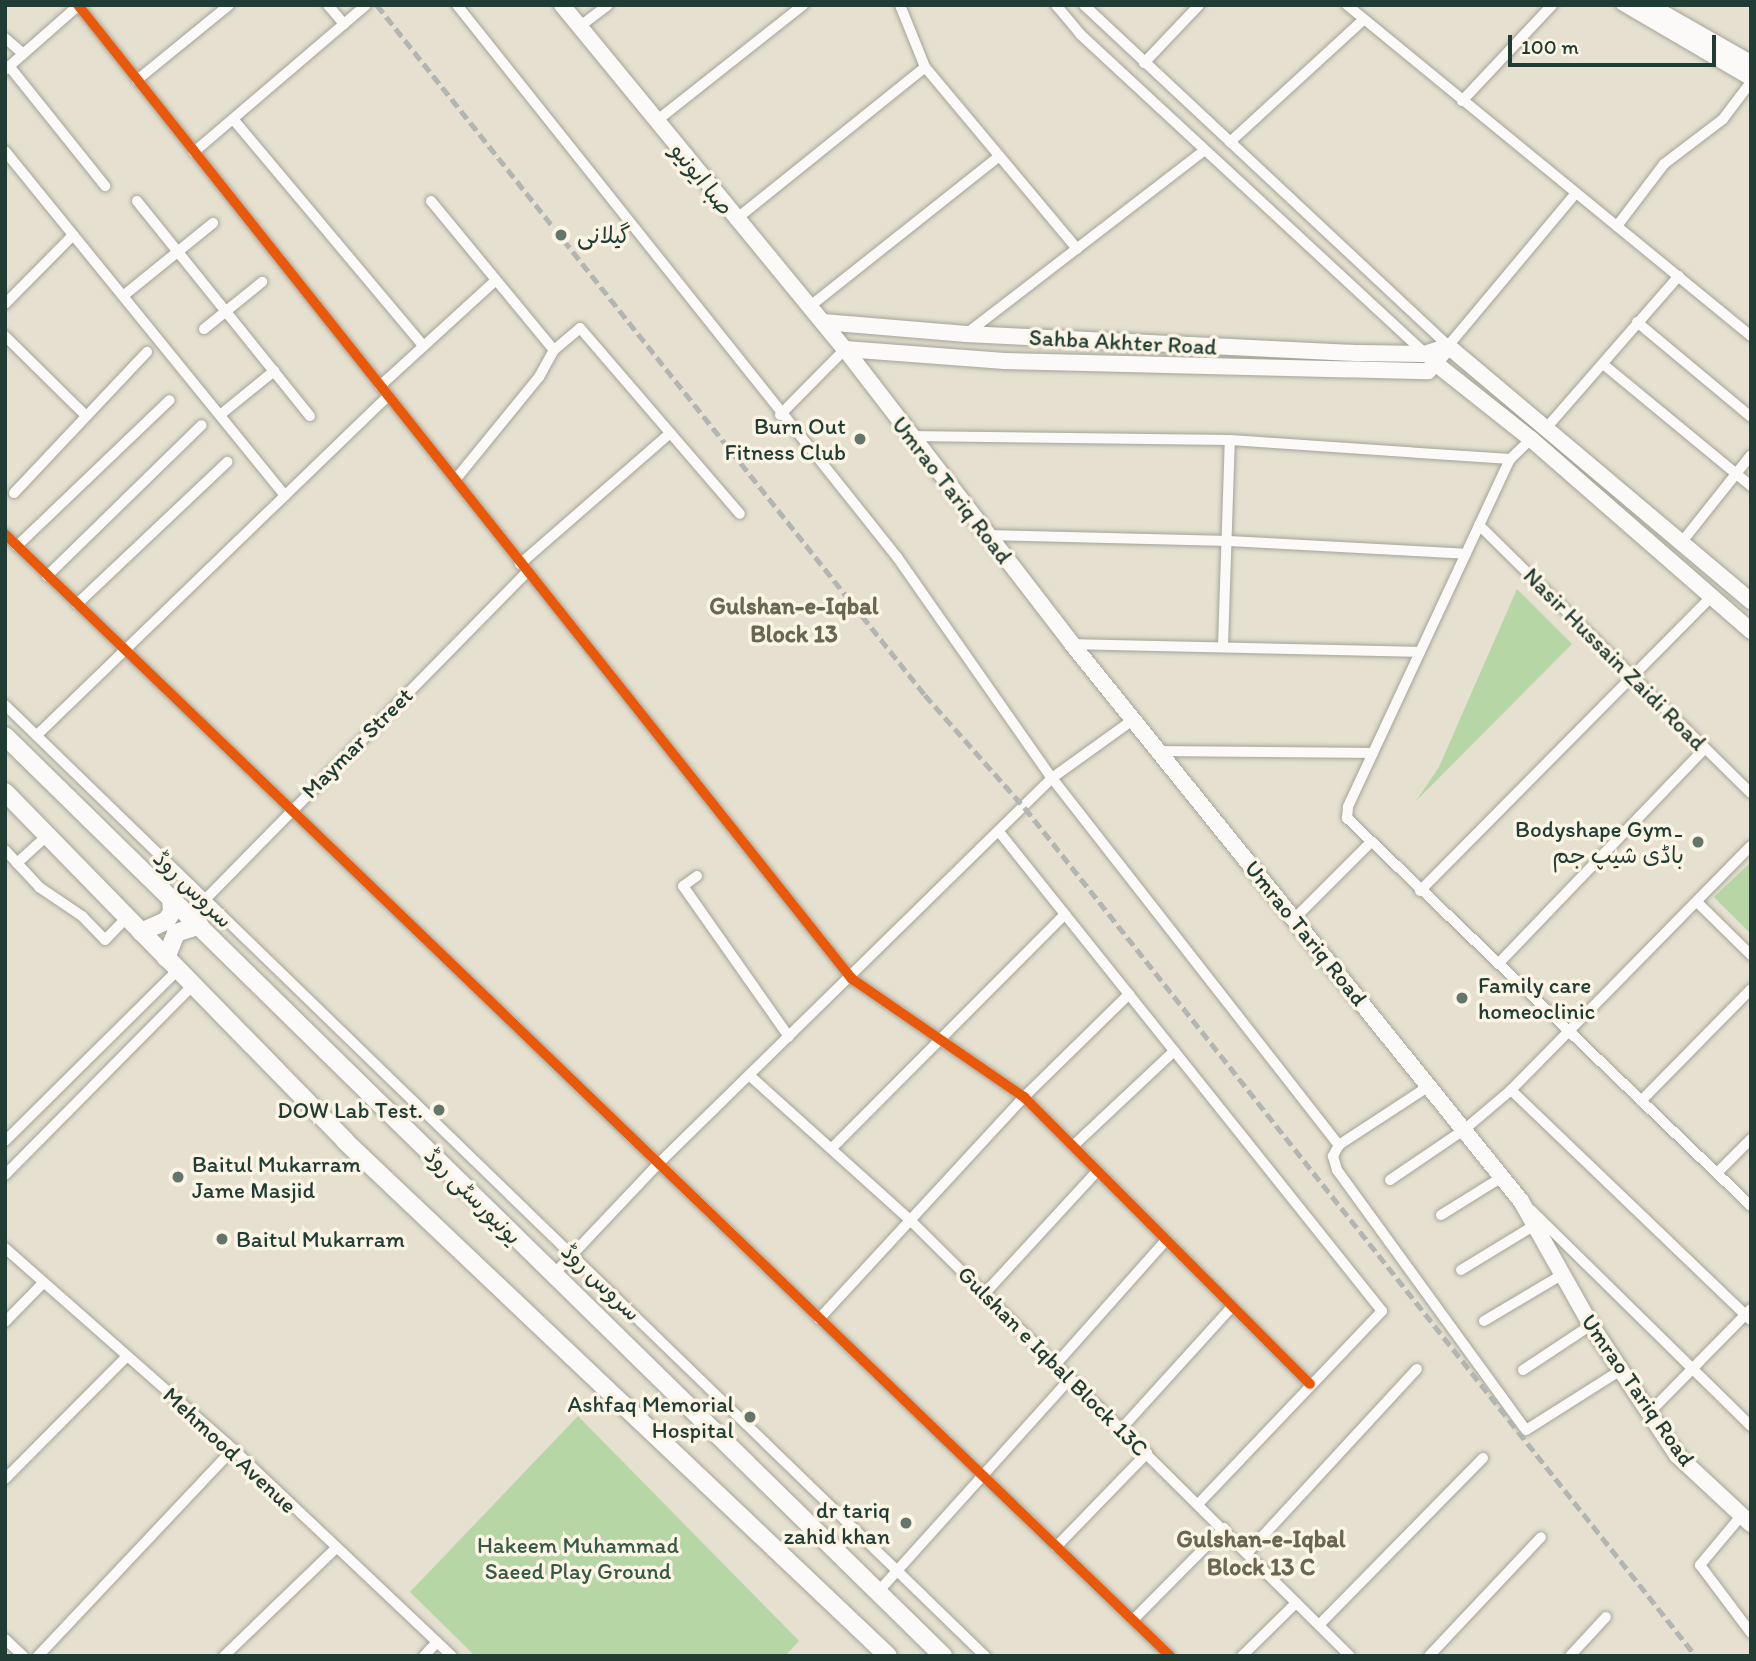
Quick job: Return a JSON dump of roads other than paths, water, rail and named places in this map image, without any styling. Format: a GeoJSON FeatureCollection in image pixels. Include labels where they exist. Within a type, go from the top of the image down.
{"type":"FeatureCollection","features":[{"type":"Feature","properties":{"kind":"highway"},"geometry":{"type":"LineString","coordinates":[[1644,5],[1751,66]]}},
{"type":"Feature","properties":{"kind":"main road","name":"صبا ایونیو"},"geometry":{"type":"LineString","coordinates":[[562,5],[735,220],[845,349]]}},
{"type":"Feature","properties":{"kind":"main road","name":"Sahba Akhter Road"},"geometry":{"type":"LineString","coordinates":[[823,323],[966,334],[1429,358],[1448,346]]}},
{"type":"Feature","properties":{"kind":"main road"},"geometry":{"type":"LineString","coordinates":[[1448,346],[1548,426],[1681,543],[1750,599]]}},
{"type":"Feature","properties":{"kind":"main road","name":"Sahba Akhter Road"},"geometry":{"type":"LineString","coordinates":[[845,349],[1005,361],[1359,370],[1428,371],[1429,358]]}},
{"type":"Feature","properties":{"kind":"main road","name":"Umrao Tariq Road"},"geometry":{"type":"LineString","coordinates":[[845,349],[908,436],[1072,644],[1521,1201],[1591,1325],[1677,1455],[1746,1520]]}},
{"type":"Feature","properties":{"kind":"main road"},"geometry":{"type":"LineString","coordinates":[[1359,370],[1360,353]]}},
{"type":"Feature","properties":{"kind":"main road"},"geometry":{"type":"LineString","coordinates":[[1429,358],[1531,439],[1751,631]]}},
{"type":"Feature","properties":{"kind":"main road","name":"یونیورسٹی روڈ"},"geometry":{"type":"LineString","coordinates":[[5,736],[943,1656]]}},
{"type":"Feature","properties":{"kind":"main road","name":"یونیورسٹی روڈ"},"geometry":{"type":"LineString","coordinates":[[5,792],[49,834],[192,985],[355,1150],[888,1656]]}},
{"type":"Feature","properties":{"kind":"main road"},"geometry":{"type":"LineString","coordinates":[[141,932],[166,921],[172,912],[171,898]]}},
{"type":"Feature","properties":{"kind":"main road"},"geometry":{"type":"LineString","coordinates":[[172,964],[176,933],[195,920]]}},
{"type":"Feature","properties":{"kind":"street"},"geometry":{"type":"LineString","coordinates":[[105,186],[7,68],[78,5],[852,979],[1024,1097],[1231,1308],[1310,1384]]}},
{"type":"Feature","properties":{"kind":"street"},"geometry":{"type":"LineString","coordinates":[[137,80],[229,5]]}},
{"type":"Feature","properties":{"kind":"street"},"geometry":{"type":"LineString","coordinates":[[328,5],[344,24]]}},
{"type":"Feature","properties":{"kind":"street"},"geometry":{"type":"LineString","coordinates":[[194,152],[366,5]]}},
{"type":"Feature","properties":{"kind":"street"},"geometry":{"type":"LineString","coordinates":[[457,5],[780,415],[897,557],[1052,778],[1339,1145]]}},
{"type":"Feature","properties":{"kind":"street"},"geometry":{"type":"LineString","coordinates":[[579,27],[608,5]]}},
{"type":"Feature","properties":{"kind":"street"},"geometry":{"type":"LineString","coordinates":[[655,122],[803,5]]}},
{"type":"Feature","properties":{"kind":"street"},"geometry":{"type":"LineString","coordinates":[[901,5],[925,67],[997,158],[1077,250]]}},
{"type":"Feature","properties":{"kind":"street"},"geometry":{"type":"LineString","coordinates":[[1056,5],[1080,34],[1429,358]]}},
{"type":"Feature","properties":{"kind":"street"},"geometry":{"type":"LineString","coordinates":[[1084,5],[1448,346],[1576,193]]}},
{"type":"Feature","properties":{"kind":"street"},"geometry":{"type":"LineString","coordinates":[[1144,63],[1199,5]]}},
{"type":"Feature","properties":{"kind":"street"},"geometry":{"type":"LineString","coordinates":[[1347,5],[1751,335]]}},
{"type":"Feature","properties":{"kind":"street"},"geometry":{"type":"LineString","coordinates":[[1462,101],[1552,5]]}},
{"type":"Feature","properties":{"kind":"street"},"geometry":{"type":"LineString","coordinates":[[1617,226],[1664,164],[1723,119],[1751,82],[1621,5]]}},
{"type":"Feature","properties":{"kind":"street"},"geometry":{"type":"LineString","coordinates":[[1230,142],[1363,20]]}},
{"type":"Feature","properties":{"kind":"street"},"geometry":{"type":"LineString","coordinates":[[5,38],[22,53]]}},
{"type":"Feature","properties":{"kind":"street"},"geometry":{"type":"LineString","coordinates":[[735,220],[925,67]]}},
{"type":"Feature","properties":{"kind":"street"},"geometry":{"type":"LineString","coordinates":[[233,119],[422,344]]}},
{"type":"Feature","properties":{"kind":"street"},"geometry":{"type":"LineString","coordinates":[[5,151],[285,495]]}},
{"type":"Feature","properties":{"kind":"street"},"geometry":{"type":"LineString","coordinates":[[966,334],[1204,151]]}},
{"type":"Feature","properties":{"kind":"street"},"geometry":{"type":"LineString","coordinates":[[809,307],[997,158]]}},
{"type":"Feature","properties":{"kind":"street"},"geometry":{"type":"LineString","coordinates":[[137,201],[310,416]]}},
{"type":"Feature","properties":{"kind":"street"},"geometry":{"type":"LineString","coordinates":[[431,201],[494,282],[554,350]]}},
{"type":"Feature","properties":{"kind":"street"},"geometry":{"type":"LineString","coordinates":[[123,296],[213,223]]}},
{"type":"Feature","properties":{"kind":"street"},"geometry":{"type":"LineString","coordinates":[[5,304],[73,234]]}},
{"type":"Feature","properties":{"kind":"street"},"geometry":{"type":"LineString","coordinates":[[1548,426],[1679,276]]}},
{"type":"Feature","properties":{"kind":"street"},"geometry":{"type":"LineString","coordinates":[[204,328],[262,282]]}},
{"type":"Feature","properties":{"kind":"street"},"geometry":{"type":"LineString","coordinates":[[380,386],[422,344],[494,282]]}},
{"type":"Feature","properties":{"kind":"street"},"geometry":{"type":"LineString","coordinates":[[1637,322],[1751,417]]}},
{"type":"Feature","properties":{"kind":"street"},"geometry":{"type":"LineString","coordinates":[[455,480],[539,377],[554,350],[580,328],[740,514]]}},
{"type":"Feature","properties":{"kind":"street"},"geometry":{"type":"LineString","coordinates":[[5,336],[86,416]]}},
{"type":"Feature","properties":{"kind":"street"},"geometry":{"type":"LineString","coordinates":[[780,415],[845,349]]}},
{"type":"Feature","properties":{"kind":"street"},"geometry":{"type":"LineString","coordinates":[[14,493],[147,352]]}},
{"type":"Feature","properties":{"kind":"street"},"geometry":{"type":"LineString","coordinates":[[1603,364],[1751,486]]}},
{"type":"Feature","properties":{"kind":"street"},"geometry":{"type":"LineString","coordinates":[[220,415],[274,371]]}},
{"type":"Feature","properties":{"kind":"street"},"geometry":{"type":"LineString","coordinates":[[37,735],[388,396]]}},
{"type":"Feature","properties":{"kind":"street"},"geometry":{"type":"LineString","coordinates":[[17,546],[170,400]]}},
{"type":"Feature","properties":{"kind":"street"},"geometry":{"type":"LineString","coordinates":[[47,576],[202,425]]}},
{"type":"Feature","properties":{"kind":"street","name":"Maymar Street"},"geometry":{"type":"LineString","coordinates":[[195,920],[204,900],[524,568],[670,433]]}},
{"type":"Feature","properties":{"kind":"street"},"geometry":{"type":"LineString","coordinates":[[908,436],[1230,440],[1510,459]]}},
{"type":"Feature","properties":{"kind":"street"},"geometry":{"type":"LineString","coordinates":[[1531,439],[1510,459],[1373,753],[1347,818],[1370,844],[1751,1206]]}},
{"type":"Feature","properties":{"kind":"street"},"geometry":{"type":"LineString","coordinates":[[1223,646],[1230,440]]}},
{"type":"Feature","properties":{"kind":"street"},"geometry":{"type":"LineString","coordinates":[[1681,543],[1751,455]]}},
{"type":"Feature","properties":{"kind":"street"},"geometry":{"type":"LineString","coordinates":[[77,604],[228,462]]}},
{"type":"Feature","properties":{"kind":"street","name":"Nasir Hussain Zaidi Road"},"geometry":{"type":"LineString","coordinates":[[1479,526],[1751,793]]}},
{"type":"Feature","properties":{"kind":"street"},"geometry":{"type":"LineString","coordinates":[[5,534],[1170,1656]]}},
{"type":"Feature","properties":{"kind":"street"},"geometry":{"type":"LineString","coordinates":[[987,535],[1228,541],[1466,554]]}},
{"type":"Feature","properties":{"kind":"street"},"geometry":{"type":"LineString","coordinates":[[1420,891],[1711,597]]}},
{"type":"Feature","properties":{"kind":"street"},"geometry":{"type":"LineString","coordinates":[[1072,644],[1420,652]]}},
{"type":"Feature","properties":{"kind":"street","name":"سروس روڈ"},"geometry":{"type":"LineString","coordinates":[[5,705],[985,1656]]}},
{"type":"Feature","properties":{"kind":"street"},"geometry":{"type":"LineString","coordinates":[[553,1275],[575,1256],[659,1164],[852,979],[1052,778],[1134,719]]}},
{"type":"Feature","properties":{"kind":"street"},"geometry":{"type":"LineString","coordinates":[[1498,964],[1705,748]]}},
{"type":"Feature","properties":{"kind":"street"},"geometry":{"type":"LineString","coordinates":[[1160,751],[1373,753]]}},
{"type":"Feature","properties":{"kind":"street"},"geometry":{"type":"LineString","coordinates":[[55,783],[69,768]]}},
{"type":"Feature","properties":{"kind":"street"},"geometry":{"type":"LineString","coordinates":[[1000,833],[1382,1311],[1198,1504]]}},
{"type":"Feature","properties":{"kind":"street"},"geometry":{"type":"LineString","coordinates":[[18,863],[49,834]]}},
{"type":"Feature","properties":{"kind":"street"},"geometry":{"type":"LineString","coordinates":[[1295,918],[1370,844]]}},
{"type":"Feature","properties":{"kind":"street"},"geometry":{"type":"LineString","coordinates":[[1390,1180],[1465,1129],[1511,1090],[1751,846]]}},
{"type":"Feature","properties":{"kind":"street"},"geometry":{"type":"LineString","coordinates":[[5,850],[39,887],[82,916],[105,940],[127,917]]}},
{"type":"Feature","properties":{"kind":"street"},"geometry":{"type":"LineString","coordinates":[[697,876],[683,886],[789,1037]]}},
{"type":"Feature","properties":{"kind":"street"},"geometry":{"type":"LineString","coordinates":[[1697,902],[1751,955]]}},
{"type":"Feature","properties":{"kind":"street"},"geometry":{"type":"LineString","coordinates":[[832,1148],[937,1038],[1065,914]]}},
{"type":"Feature","properties":{"kind":"street"},"geometry":{"type":"LineString","coordinates":[[5,1141],[172,964]]}},
{"type":"Feature","properties":{"kind":"street"},"geometry":{"type":"LineString","coordinates":[[5,1175],[192,985]]}},
{"type":"Feature","properties":{"kind":"street"},"geometry":{"type":"LineString","coordinates":[[1641,1101],[1751,989]]}},
{"type":"Feature","properties":{"kind":"street"},"geometry":{"type":"LineString","coordinates":[[819,1319],[1024,1097],[1129,994]]}},
{"type":"Feature","properties":{"kind":"street"},"geometry":{"type":"LineString","coordinates":[[1073,1146],[1174,1051]]}},
{"type":"Feature","properties":{"kind":"street","name":"Gulshan e Iqbal Block 13C"},"geometry":{"type":"LineString","coordinates":[[749,1075],[910,1220],[1224,1528],[1350,1656]]}},
{"type":"Feature","properties":{"kind":"street"},"geometry":{"type":"LineString","coordinates":[[1429,1086],[1339,1145],[1333,1156],[1337,1170],[1526,1430],[1621,1370]]}},
{"type":"Feature","properties":{"kind":"street"},"geometry":{"type":"LineString","coordinates":[[1511,1090],[1749,1315],[1649,1413]]}},
{"type":"Feature","properties":{"kind":"street"},"geometry":{"type":"LineString","coordinates":[[1717,1173],[1751,1139]]}},
{"type":"Feature","properties":{"kind":"street"},"geometry":{"type":"LineString","coordinates":[[985,1293],[1097,1171]]}},
{"type":"Feature","properties":{"kind":"street"},"geometry":{"type":"LineString","coordinates":[[1441,1215],[1502,1177]]}},
{"type":"Feature","properties":{"kind":"street"},"geometry":{"type":"LineString","coordinates":[[1521,1201],[1751,1426]]}},
{"type":"Feature","properties":{"kind":"street"},"geometry":{"type":"LineString","coordinates":[[1461,1270],[1535,1225]]}},
{"type":"Feature","properties":{"kind":"street"},"geometry":{"type":"LineString","coordinates":[[1056,1364],[1166,1240]]}},
{"type":"Feature","properties":{"kind":"street","name":"Mehmood Avenue"},"geometry":{"type":"LineString","coordinates":[[5,1248],[233,1449],[335,1549],[452,1656]]}},
{"type":"Feature","properties":{"kind":"street"},"geometry":{"type":"LineString","coordinates":[[1484,1321],[1563,1274]]}},
{"type":"Feature","properties":{"kind":"street"},"geometry":{"type":"LineString","coordinates":[[5,1322],[43,1283]]}},
{"type":"Feature","properties":{"kind":"street"},"geometry":{"type":"LineString","coordinates":[[1122,1429],[1231,1308]]}},
{"type":"Feature","properties":{"kind":"street"},"geometry":{"type":"LineString","coordinates":[[1522,1370],[1591,1325]]}},
{"type":"Feature","properties":{"kind":"street"},"geometry":{"type":"LineString","coordinates":[[5,1479],[127,1356]]}},
{"type":"Feature","properties":{"kind":"street"},"geometry":{"type":"LineString","coordinates":[[1248,1552],[1418,1369]]}},
{"type":"Feature","properties":{"kind":"street"},"geometry":{"type":"LineString","coordinates":[[878,1592],[985,1478],[1071,1378]]}},
{"type":"Feature","properties":{"kind":"street"},"geometry":{"type":"LineString","coordinates":[[38,1656],[233,1449]]}},
{"type":"Feature","properties":{"kind":"street"},"geometry":{"type":"LineString","coordinates":[[1056,1547],[1147,1453]]}},
{"type":"Feature","properties":{"kind":"street"},"geometry":{"type":"LineString","coordinates":[[1319,1625],[1483,1458]]}},
{"type":"Feature","properties":{"kind":"street"},"geometry":{"type":"LineString","coordinates":[[1746,1520],[1700,1565],[1751,1633]]}},
{"type":"Feature","properties":{"kind":"street"},"geometry":{"type":"LineString","coordinates":[[1134,1619],[1224,1528]]}},
{"type":"Feature","properties":{"kind":"street"},"geometry":{"type":"LineString","coordinates":[[1429,1656],[1541,1537]]}},
{"type":"Feature","properties":{"kind":"street"},"geometry":{"type":"LineString","coordinates":[[224,1656],[335,1549]]}},
{"type":"Feature","properties":{"kind":"street"},"geometry":{"type":"LineString","coordinates":[[1242,1656],[1296,1603]]}},
{"type":"Feature","properties":{"kind":"street"},"geometry":{"type":"LineString","coordinates":[[1570,1656],[1606,1617]]}},
{"type":"Feature","properties":{"kind":"street"},"geometry":{"type":"LineString","coordinates":[[5,1639],[23,1656]]}},
{"type":"Feature","properties":{"kind":"street"},"geometry":{"type":"LineString","coordinates":[[424,1656],[437,1642]]}},
{"type":"Feature","properties":{"kind":"railway"},"geometry":{"type":"LineString","coordinates":[[377,5],[925,695],[1025,808],[1696,1656]]}},
{"type":"Feature","properties":{"kind":"place","name":"گیلانی"},"geometry":{"type":"Point","coordinates":[561,235]}},
{"type":"Feature","properties":{"kind":"place","name":"Burn Out Fitness Club"},"geometry":{"type":"Point","coordinates":[860,439]}},
{"type":"Feature","properties":{"kind":"place","name":"Bodyshape Gym۔ باڈی شیپ جم"},"geometry":{"type":"Point","coordinates":[1698,842]}},
{"type":"Feature","properties":{"kind":"place","name":"Family care homeoclinic"},"geometry":{"type":"Point","coordinates":[1462,998]}},
{"type":"Feature","properties":{"kind":"place","name":"DOW Lab Test."},"geometry":{"type":"Point","coordinates":[439,1110]}},
{"type":"Feature","properties":{"kind":"place","name":"Baitul Mukarram Jame Masjid"},"geometry":{"type":"Point","coordinates":[178,1177]}},
{"type":"Feature","properties":{"kind":"place","name":"Baitul Mukarram"},"geometry":{"type":"Point","coordinates":[222,1239]}},
{"type":"Feature","properties":{"kind":"place","name":"Ashfaq Memorial Hospital"},"geometry":{"type":"Point","coordinates":[750,1417]}},
{"type":"Feature","properties":{"kind":"place","name":"dr tariq zahid khan"},"geometry":{"type":"Point","coordinates":[906,1523]}},
{"type":"Feature","properties":{"kind":"district","name":"Gulshan-e-Iqbal Block 13"},"geometry":{"type":"Point","coordinates":[794,620]}},
{"type":"Feature","properties":{"kind":"district","name":"Gulshan-e-Iqbal Block 13 C"},"geometry":{"type":"Point","coordinates":[1261,1553]}},
{"type":"Feature","properties":{"kind":"park label","name":"Hakeem Muhammad Saeed Play Ground"},"geometry":{"type":"Point","coordinates":[578,1558]}}]}
